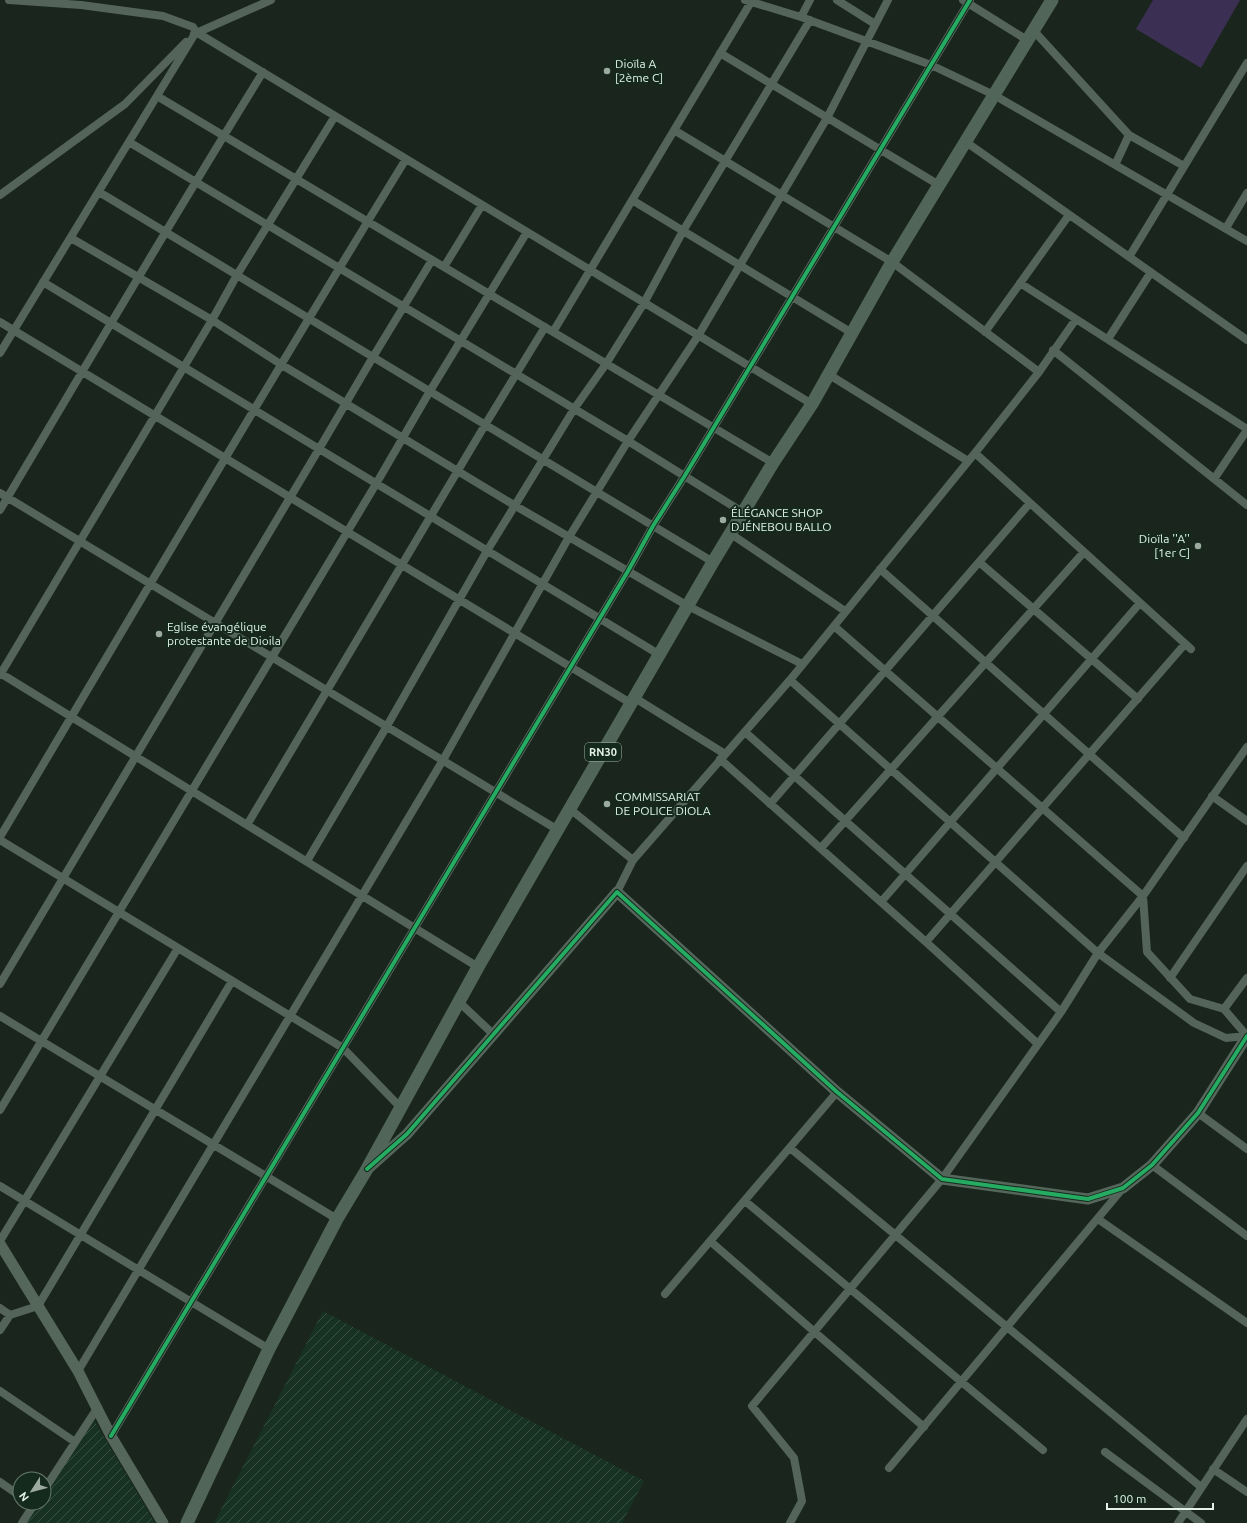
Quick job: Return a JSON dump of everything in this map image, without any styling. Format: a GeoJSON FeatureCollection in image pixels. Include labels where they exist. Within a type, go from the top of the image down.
{"type":"FeatureCollection","features":[{"type":"Feature","properties":{"kind":"main road","name":"RN30"},"geometry":{"type":"LineString","coordinates":[[187,1523],[269,1349],[338,1219],[478,967],[634,701],[713,562],[773,463],[812,404],[892,262],[1052,0]]}},
{"type":"Feature","properties":{"kind":"street"},"geometry":{"type":"LineString","coordinates":[[9,0],[81,5],[163,16],[193,27],[196,32],[812,404]]}},
{"type":"Feature","properties":{"kind":"street"},"geometry":{"type":"LineString","coordinates":[[0,195],[126,104],[196,32],[271,0]]}},
{"type":"Feature","properties":{"kind":"street"},"geometry":{"type":"LineString","coordinates":[[801,17],[810,0]]}},
{"type":"Feature","properties":{"kind":"street"},"geometry":{"type":"LineString","coordinates":[[837,0],[875,24]]}},
{"type":"Feature","properties":{"kind":"street"},"geometry":{"type":"LineString","coordinates":[[78,1371],[443,760],[569,537],[628,441],[698,336],[739,264],[827,118],[868,42],[875,24],[888,0]]}},
{"type":"Feature","properties":{"kind":"street"},"geometry":{"type":"LineString","coordinates":[[553,332],[591,271],[720,53],[748,1],[810,20],[931,65],[994,95],[1247,241]]}},
{"type":"Feature","properties":{"kind":"street"},"geometry":{"type":"LineString","coordinates":[[111,1436],[600,619],[653,526],[714,428],[931,65],[967,1],[1030,36],[1129,135],[1184,166]]}},
{"type":"Feature","properties":{"kind":"street"},"geometry":{"type":"LineString","coordinates":[[306,861],[387,726],[514,505],[574,409],[606,364],[644,303],[683,231],[810,20]]}},
{"type":"Feature","properties":{"kind":"street"},"geometry":{"type":"LineString","coordinates":[[0,354],[196,32]]}},
{"type":"Feature","properties":{"kind":"street"},"geometry":{"type":"LineString","coordinates":[[720,53],[939,185]]}},
{"type":"Feature","properties":{"kind":"street"},"geometry":{"type":"LineString","coordinates":[[1129,257],[1247,63]]}},
{"type":"Feature","properties":{"kind":"street"},"geometry":{"type":"LineString","coordinates":[[0,510],[4,495],[82,372],[139,278],[164,231],[196,182],[263,72]]}},
{"type":"Feature","properties":{"kind":"street"},"geometry":{"type":"LineString","coordinates":[[156,96],[773,463]]}},
{"type":"Feature","properties":{"kind":"street"},"geometry":{"type":"LineString","coordinates":[[335,116],[237,275],[155,416],[0,674],[478,967]]}},
{"type":"Feature","properties":{"kind":"street"},"geometry":{"type":"LineString","coordinates":[[674,130],[892,262],[1038,372]]}},
{"type":"Feature","properties":{"kind":"street"},"geometry":{"type":"LineString","coordinates":[[1115,164],[1129,135]]}},
{"type":"Feature","properties":{"kind":"street"},"geometry":{"type":"LineString","coordinates":[[128,142],[516,376],[628,441],[744,513]]}},
{"type":"Feature","properties":{"kind":"street"},"geometry":{"type":"LineString","coordinates":[[966,142],[1247,340]]}},
{"type":"Feature","properties":{"kind":"street"},"geometry":{"type":"LineString","coordinates":[[0,836],[282,365],[308,318],[406,159]]}},
{"type":"Feature","properties":{"kind":"street"},"geometry":{"type":"LineString","coordinates":[[98,192],[713,562]]}},
{"type":"Feature","properties":{"kind":"street"},"geometry":{"type":"LineString","coordinates":[[1226,228],[1247,194]]}},
{"type":"Feature","properties":{"kind":"street"},"geometry":{"type":"LineString","coordinates":[[632,200],[852,333]]}},
{"type":"Feature","properties":{"kind":"street"},"geometry":{"type":"LineString","coordinates":[[444,267],[482,205]]}},
{"type":"Feature","properties":{"kind":"street"},"geometry":{"type":"LineString","coordinates":[[985,332],[1069,215]]}},
{"type":"Feature","properties":{"kind":"street"},"geometry":{"type":"LineString","coordinates":[[0,1110],[376,484],[430,391],[527,232]]}},
{"type":"Feature","properties":{"kind":"street"},"geometry":{"type":"LineString","coordinates":[[70,238],[212,320],[282,365],[514,505],[688,606],[802,664]]}},
{"type":"Feature","properties":{"kind":"street"},"geometry":{"type":"LineString","coordinates":[[0,984],[291,497],[345,403],[432,260]]}},
{"type":"Feature","properties":{"kind":"street"},"geometry":{"type":"LineString","coordinates":[[1108,339],[1151,272]]}},
{"type":"Feature","properties":{"kind":"street"},"geometry":{"type":"LineString","coordinates":[[43,282],[660,655]]}},
{"type":"Feature","properties":{"kind":"street"},"geometry":{"type":"LineString","coordinates":[[1020,283],[1247,430],[1214,479]]}},
{"type":"Feature","properties":{"kind":"street"},"geometry":{"type":"LineString","coordinates":[[367,1169],[407,1134],[617,892],[633,860],[790,680],[975,453],[1038,372],[1076,319]]}},
{"type":"Feature","properties":{"kind":"street"},"geometry":{"type":"LineString","coordinates":[[0,322],[403,565],[459,601],[571,667],[634,701],[723,756],[770,804],[926,942],[1038,1044]]}},
{"type":"Feature","properties":{"kind":"street"},"geometry":{"type":"LineString","coordinates":[[247,825],[545,327]]}},
{"type":"Feature","properties":{"kind":"street"},"geometry":{"type":"LineString","coordinates":[[1053,350],[1247,505]]}},
{"type":"Feature","properties":{"kind":"street"},"geometry":{"type":"LineString","coordinates":[[828,374],[968,460]]}},
{"type":"Feature","properties":{"kind":"street"},"geometry":{"type":"LineString","coordinates":[[926,942],[1138,699],[1188,646],[975,453]]}},
{"type":"Feature","properties":{"kind":"street"},"geometry":{"type":"LineString","coordinates":[[4,495],[558,830]]}},
{"type":"Feature","properties":{"kind":"street"},"geometry":{"type":"LineString","coordinates":[[770,804],[795,777],[1030,503]]}},
{"type":"Feature","properties":{"kind":"street"},"geometry":{"type":"LineString","coordinates":[[731,534],[845,611]]}},
{"type":"Feature","properties":{"kind":"street"},"geometry":{"type":"LineString","coordinates":[[821,848],[846,822],[1084,552]]}},
{"type":"Feature","properties":{"kind":"street"},"geometry":{"type":"LineString","coordinates":[[979,562],[1138,699]]}},
{"type":"Feature","properties":{"kind":"street"},"geometry":{"type":"LineString","coordinates":[[880,569],[1184,838]]}},
{"type":"Feature","properties":{"kind":"street"},"geometry":{"type":"LineString","coordinates":[[881,902],[906,875],[1140,603]]}},
{"type":"Feature","properties":{"kind":"street"},"geometry":{"type":"LineString","coordinates":[[790,680],[1098,952],[1194,1023],[1226,1038],[1247,1036],[1224,1009],[1190,999],[1147,952],[1142,896],[998,768],[834,626]]}},
{"type":"Feature","properties":{"kind":"street"},"geometry":{"type":"LineString","coordinates":[[745,732],[1060,1012]]}},
{"type":"Feature","properties":{"kind":"street"},"geometry":{"type":"LineString","coordinates":[[790,1523],[802,1501],[794,1458],[752,1406],[942,1179],[1060,1012],[1098,952],[1142,896],[1247,747]]}},
{"type":"Feature","properties":{"kind":"street"},"geometry":{"type":"LineString","coordinates":[[1212,796],[1247,821]]}},
{"type":"Feature","properties":{"kind":"street"},"geometry":{"type":"LineString","coordinates":[[570,809],[633,860]]}},
{"type":"Feature","properties":{"kind":"street"},"geometry":{"type":"LineString","coordinates":[[0,840],[343,1048],[401,1108]]}},
{"type":"Feature","properties":{"kind":"street"},"geometry":{"type":"LineString","coordinates":[[1170,978],[1247,866]]}},
{"type":"Feature","properties":{"kind":"street"},"geometry":{"type":"LineString","coordinates":[[617,892],[837,1092],[942,1179],[1088,1199],[1122,1188]]}},
{"type":"Feature","properties":{"kind":"street"},"geometry":{"type":"LineString","coordinates":[[163,1523],[111,1436],[98,1407],[78,1371],[0,1242],[178,948]]}},
{"type":"Feature","properties":{"kind":"street"},"geometry":{"type":"LineString","coordinates":[[1224,1009],[1247,978]]}},
{"type":"Feature","properties":{"kind":"street"},"geometry":{"type":"LineString","coordinates":[[0,1330],[10,1315],[38,1306],[232,980]]}},
{"type":"Feature","properties":{"kind":"street"},"geometry":{"type":"LineString","coordinates":[[459,1002],[493,1034]]}},
{"type":"Feature","properties":{"kind":"street"},"geometry":{"type":"LineString","coordinates":[[0,1016],[338,1219]]}},
{"type":"Feature","properties":{"kind":"street"},"geometry":{"type":"LineString","coordinates":[[889,1468],[1098,1219],[1122,1188],[1152,1165],[1198,1114],[1247,1036]]}},
{"type":"Feature","properties":{"kind":"street"},"geometry":{"type":"LineString","coordinates":[[665,1294],[837,1092]]}},
{"type":"Feature","properties":{"kind":"street"},"geometry":{"type":"LineString","coordinates":[[1198,1114],[1247,1149]]}},
{"type":"Feature","properties":{"kind":"street"},"geometry":{"type":"LineString","coordinates":[[790,1148],[1201,1487]]}},
{"type":"Feature","properties":{"kind":"street"},"geometry":{"type":"LineString","coordinates":[[1152,1165],[1247,1236]]}},
{"type":"Feature","properties":{"kind":"street"},"geometry":{"type":"LineString","coordinates":[[0,1186],[269,1349]]}},
{"type":"Feature","properties":{"kind":"street"},"geometry":{"type":"LineString","coordinates":[[745,1201],[1044,1450]]}},
{"type":"Feature","properties":{"kind":"street"},"geometry":{"type":"LineString","coordinates":[[1098,1219],[1247,1323]]}},
{"type":"Feature","properties":{"kind":"street"},"geometry":{"type":"LineString","coordinates":[[710,1241],[924,1427]]}},
{"type":"Feature","properties":{"kind":"street"},"geometry":{"type":"LineString","coordinates":[[0,1308],[10,1315]]}},
{"type":"Feature","properties":{"kind":"street"},"geometry":{"type":"LineString","coordinates":[[0,1391],[75,1442]]}},
{"type":"Feature","properties":{"kind":"street"},"geometry":{"type":"LineString","coordinates":[[52,1478],[98,1407]]}},
{"type":"Feature","properties":{"kind":"street"},"geometry":{"type":"LineString","coordinates":[[1178,1523],[1247,1419]]}},
{"type":"Feature","properties":{"kind":"street"},"geometry":{"type":"LineString","coordinates":[[1105,1452],[1202,1523]]}},
{"type":"Feature","properties":{"kind":"street"},"geometry":{"type":"LineString","coordinates":[[1213,1469],[1247,1492]]}},
{"type":"Feature","properties":{"kind":"street"},"geometry":{"type":"LineString","coordinates":[[0,1482],[12,1490]]}},
{"type":"Feature","properties":{"kind":"street"},"geometry":{"type":"LineString","coordinates":[[22,1523],[29,1511]]}},
{"type":"Feature","properties":{"kind":"street"},"geometry":{"type":"LineString","coordinates":[[1186,1511],[1188,1523]]}},
{"type":"Feature","properties":{"kind":"shaded area"},"geometry":{"type":"Polygon","coordinates":[[[1153,0],[1240,0],[1201,68],[1136,29],[1153,0]]]}},
{"type":"Feature","properties":{"kind":"shaded area"},"geometry":{"type":"Polygon","coordinates":[[[323,1311],[644,1481],[622,1523],[214,1523],[323,1311]]]}},
{"type":"Feature","properties":{"kind":"shaded area"},"geometry":{"type":"Polygon","coordinates":[[[94,1420],[155,1523],[26,1523],[34,1511],[52,1511],[52,1484],[94,1420]]]}},
{"type":"Feature","properties":{"kind":"cycle path"},"geometry":{"type":"LineString","coordinates":[[111,1436],[628,571],[653,526],[684,477],[970,0]]}},
{"type":"Feature","properties":{"kind":"cycle path"},"geometry":{"type":"LineString","coordinates":[[367,1169],[407,1134],[617,892],[837,1092],[942,1179],[1088,1199],[1123,1188],[1152,1165],[1198,1113],[1247,1036]]}},
{"type":"Feature","properties":{"kind":"place","name":"Dioïla A [2ème C]"},"geometry":{"type":"Point","coordinates":[607,71]}},
{"type":"Feature","properties":{"kind":"place","name":"ÉLÉGANCE SHOP DJÉNEBOU BALLO"},"geometry":{"type":"Point","coordinates":[723,520]}},
{"type":"Feature","properties":{"kind":"place","name":"Dioïla ''A'' [1er C]"},"geometry":{"type":"Point","coordinates":[1198,546]}},
{"type":"Feature","properties":{"kind":"place","name":"Eglise évangélique protestante de Dioila"},"geometry":{"type":"Point","coordinates":[159,634]}},
{"type":"Feature","properties":{"kind":"place","name":"COMMISSARIAT DE POLICE DIOLA"},"geometry":{"type":"Point","coordinates":[607,804]}}]}
